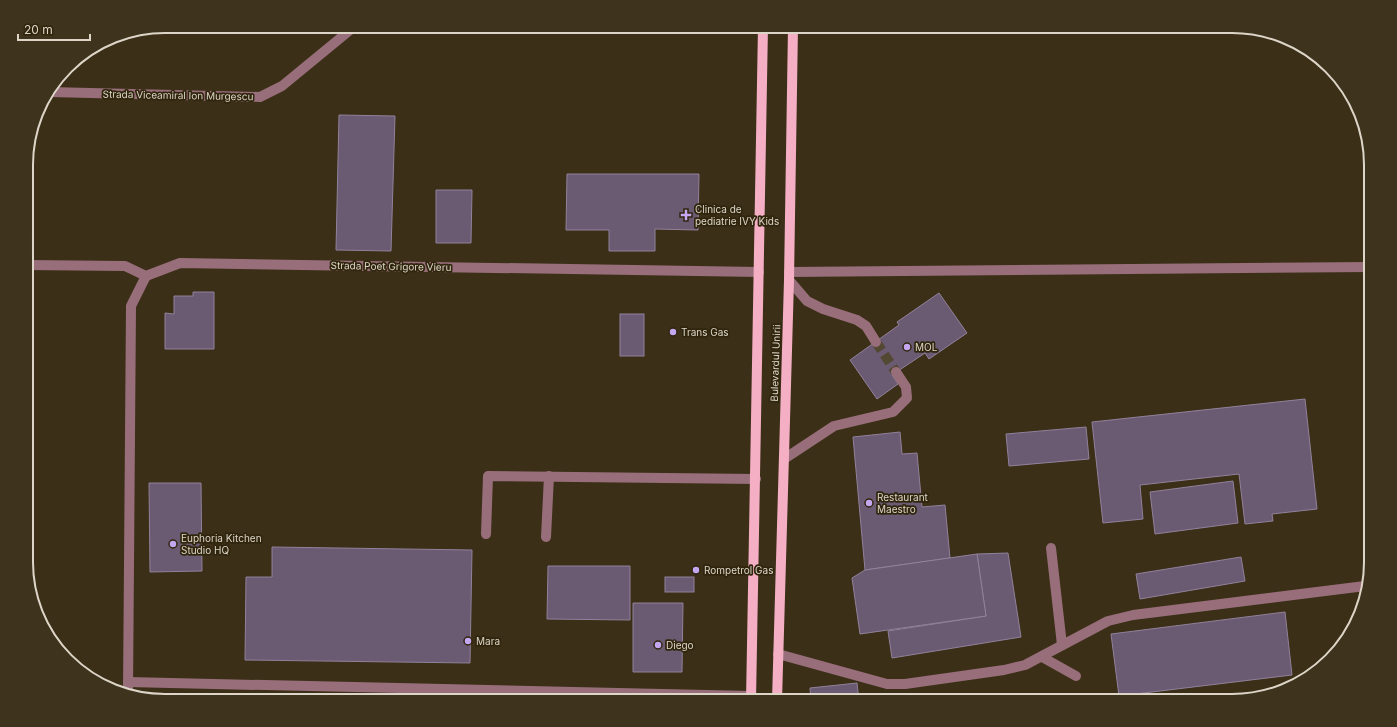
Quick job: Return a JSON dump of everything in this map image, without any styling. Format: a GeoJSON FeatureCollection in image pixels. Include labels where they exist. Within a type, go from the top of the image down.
{"type":"FeatureCollection","features":[{"type":"Feature","properties":{"kind":"main road","name":"Bulevardul Unirii"},"geometry":{"type":"LineString","coordinates":[[751,694],[764,33]]}},
{"type":"Feature","properties":{"kind":"main road","name":"Bulevardul Unirii"},"geometry":{"type":"LineString","coordinates":[[777,694],[789,276],[793,33]]}},
{"type":"Feature","properties":{"kind":"street","name":"Strada Viceamiral Ion Murgescu"},"geometry":{"type":"LineString","coordinates":[[55,92],[260,97],[282,86],[346,33]]}},
{"type":"Feature","properties":{"kind":"street","name":"Strada Poet Grigore Vieru"},"geometry":{"type":"LineString","coordinates":[[146,276],[180,263],[759,272]]}},
{"type":"Feature","properties":{"kind":"street"},"geometry":{"type":"LineString","coordinates":[[33,265],[125,266],[146,276],[131,306],[128,687],[491,694]]}},
{"type":"Feature","properties":{"kind":"street"},"geometry":{"type":"LineString","coordinates":[[789,276],[1364,267]]}},
{"type":"Feature","properties":{"kind":"street"},"geometry":{"type":"LineString","coordinates":[[789,276],[807,301],[823,309],[857,320],[866,326],[876,342]]}},
{"type":"Feature","properties":{"kind":"street"},"geometry":{"type":"LineString","coordinates":[[784,459],[834,426],[893,412],[907,398],[906,387],[896,372]]}},
{"type":"Feature","properties":{"kind":"street"},"geometry":{"type":"LineString","coordinates":[[486,534],[488,476],[756,479]]}},
{"type":"Feature","properties":{"kind":"street"},"geometry":{"type":"LineString","coordinates":[[546,538],[549,476]]}},
{"type":"Feature","properties":{"kind":"street"},"geometry":{"type":"LineString","coordinates":[[1051,548],[1062,645]]}},
{"type":"Feature","properties":{"kind":"street"},"geometry":{"type":"LineString","coordinates":[[778,654],[887,684],[905,684],[1004,670],[1025,665],[1108,621],[1133,615],[1361,586]]}},
{"type":"Feature","properties":{"kind":"street"},"geometry":{"type":"LineString","coordinates":[[1042,657],[1076,676]]}},
{"type":"Feature","properties":{"kind":"building"},"geometry":{"type":"Polygon","coordinates":[[[339,115],[395,116],[391,251],[336,250],[339,115]]]}},
{"type":"Feature","properties":{"kind":"building"},"geometry":{"type":"Polygon","coordinates":[[[567,174],[699,174],[698,230],[655,229],[655,251],[609,251],[609,230],[566,230],[567,174]]]}},
{"type":"Feature","properties":{"kind":"building"},"geometry":{"type":"Polygon","coordinates":[[[436,190],[472,190],[471,243],[436,243],[436,190]]]}},
{"type":"Feature","properties":{"kind":"building"},"geometry":{"type":"Polygon","coordinates":[[[193,292],[214,292],[214,349],[165,349],[165,313],[174,314],[174,296],[193,296],[193,292]]]}},
{"type":"Feature","properties":{"kind":"building","name":"MOL"},"geometry":{"type":"Polygon","coordinates":[[[939,293],[967,333],[929,359],[925,353],[892,375],[898,384],[877,399],[850,360],[899,325],[897,322],[939,293]]]}},
{"type":"Feature","properties":{"kind":"building"},"geometry":{"type":"Polygon","coordinates":[[[620,314],[644,314],[644,356],[620,356],[620,314]]]}},
{"type":"Feature","properties":{"kind":"building"},"geometry":{"type":"Polygon","coordinates":[[[1305,399],[1317,509],[1272,514],[1273,521],[1245,524],[1239,474],[1140,485],[1143,519],[1103,523],[1092,422],[1305,399]]]}},
{"type":"Feature","properties":{"kind":"building"},"geometry":{"type":"Polygon","coordinates":[[[1086,427],[1089,459],[1009,466],[1006,434],[1086,427]]]}},
{"type":"Feature","properties":{"kind":"building"},"geometry":{"type":"Polygon","coordinates":[[[900,432],[902,454],[917,453],[922,507],[945,505],[950,558],[865,570],[853,437],[900,432]]]}},
{"type":"Feature","properties":{"kind":"building"},"geometry":{"type":"Polygon","coordinates":[[[1233,481],[1238,523],[1155,534],[1150,492],[1233,481]]]}},
{"type":"Feature","properties":{"kind":"building"},"geometry":{"type":"Polygon","coordinates":[[[149,483],[201,483],[202,571],[150,572],[149,483]]]}},
{"type":"Feature","properties":{"kind":"building"},"geometry":{"type":"Polygon","coordinates":[[[272,547],[472,550],[470,663],[245,660],[246,577],[272,577],[272,547]]]}},
{"type":"Feature","properties":{"kind":"building"},"geometry":{"type":"Polygon","coordinates":[[[1008,553],[1021,637],[892,658],[888,631],[986,616],[977,554],[1008,553]]]}},
{"type":"Feature","properties":{"kind":"building"},"geometry":{"type":"Polygon","coordinates":[[[977,554],[986,616],[860,634],[852,578],[865,570],[977,554]]]}},
{"type":"Feature","properties":{"kind":"building"},"geometry":{"type":"Polygon","coordinates":[[[1241,557],[1245,581],[1140,599],[1136,574],[1241,557]]]}},
{"type":"Feature","properties":{"kind":"building"},"geometry":{"type":"Polygon","coordinates":[[[548,566],[630,566],[630,620],[547,619],[548,566]]]}},
{"type":"Feature","properties":{"kind":"building"},"geometry":{"type":"Polygon","coordinates":[[[665,577],[694,577],[694,592],[665,592],[665,577]]]}},
{"type":"Feature","properties":{"kind":"building","name":"Diego"},"geometry":{"type":"Polygon","coordinates":[[[633,603],[683,603],[682,672],[633,672],[633,603]]]}},
{"type":"Feature","properties":{"kind":"building"},"geometry":{"type":"Polygon","coordinates":[[[1285,612],[1292,675],[1135,694],[1119,694],[1111,634],[1285,612]]]}},
{"type":"Feature","properties":{"kind":"building"},"geometry":{"type":"Polygon","coordinates":[[[857,683],[858,694],[810,694],[810,688],[857,683]]]}},
{"type":"Feature","properties":{"kind":"tunnel"},"geometry":{"type":"LineString","coordinates":[[876,342],[896,372]]}},
{"type":"Feature","properties":{"kind":"place","name":"Clinica de pediatrie IVY Kids"},"geometry":{"type":"Point","coordinates":[686,215]}},
{"type":"Feature","properties":{"kind":"place","name":"Trans Gas"},"geometry":{"type":"Point","coordinates":[673,332]}},
{"type":"Feature","properties":{"kind":"place","name":"MOL"},"geometry":{"type":"Point","coordinates":[907,347]}},
{"type":"Feature","properties":{"kind":"place","name":"Restaurant Maestro"},"geometry":{"type":"Point","coordinates":[869,503]}},
{"type":"Feature","properties":{"kind":"place","name":"Euphoria Kitchen Studio HQ"},"geometry":{"type":"Point","coordinates":[173,544]}},
{"type":"Feature","properties":{"kind":"place","name":"Rompetrol Gas"},"geometry":{"type":"Point","coordinates":[696,570]}},
{"type":"Feature","properties":{"kind":"place","name":"Mara"},"geometry":{"type":"Point","coordinates":[468,641]}},
{"type":"Feature","properties":{"kind":"place","name":"Diego"},"geometry":{"type":"Point","coordinates":[658,645]}}]}
